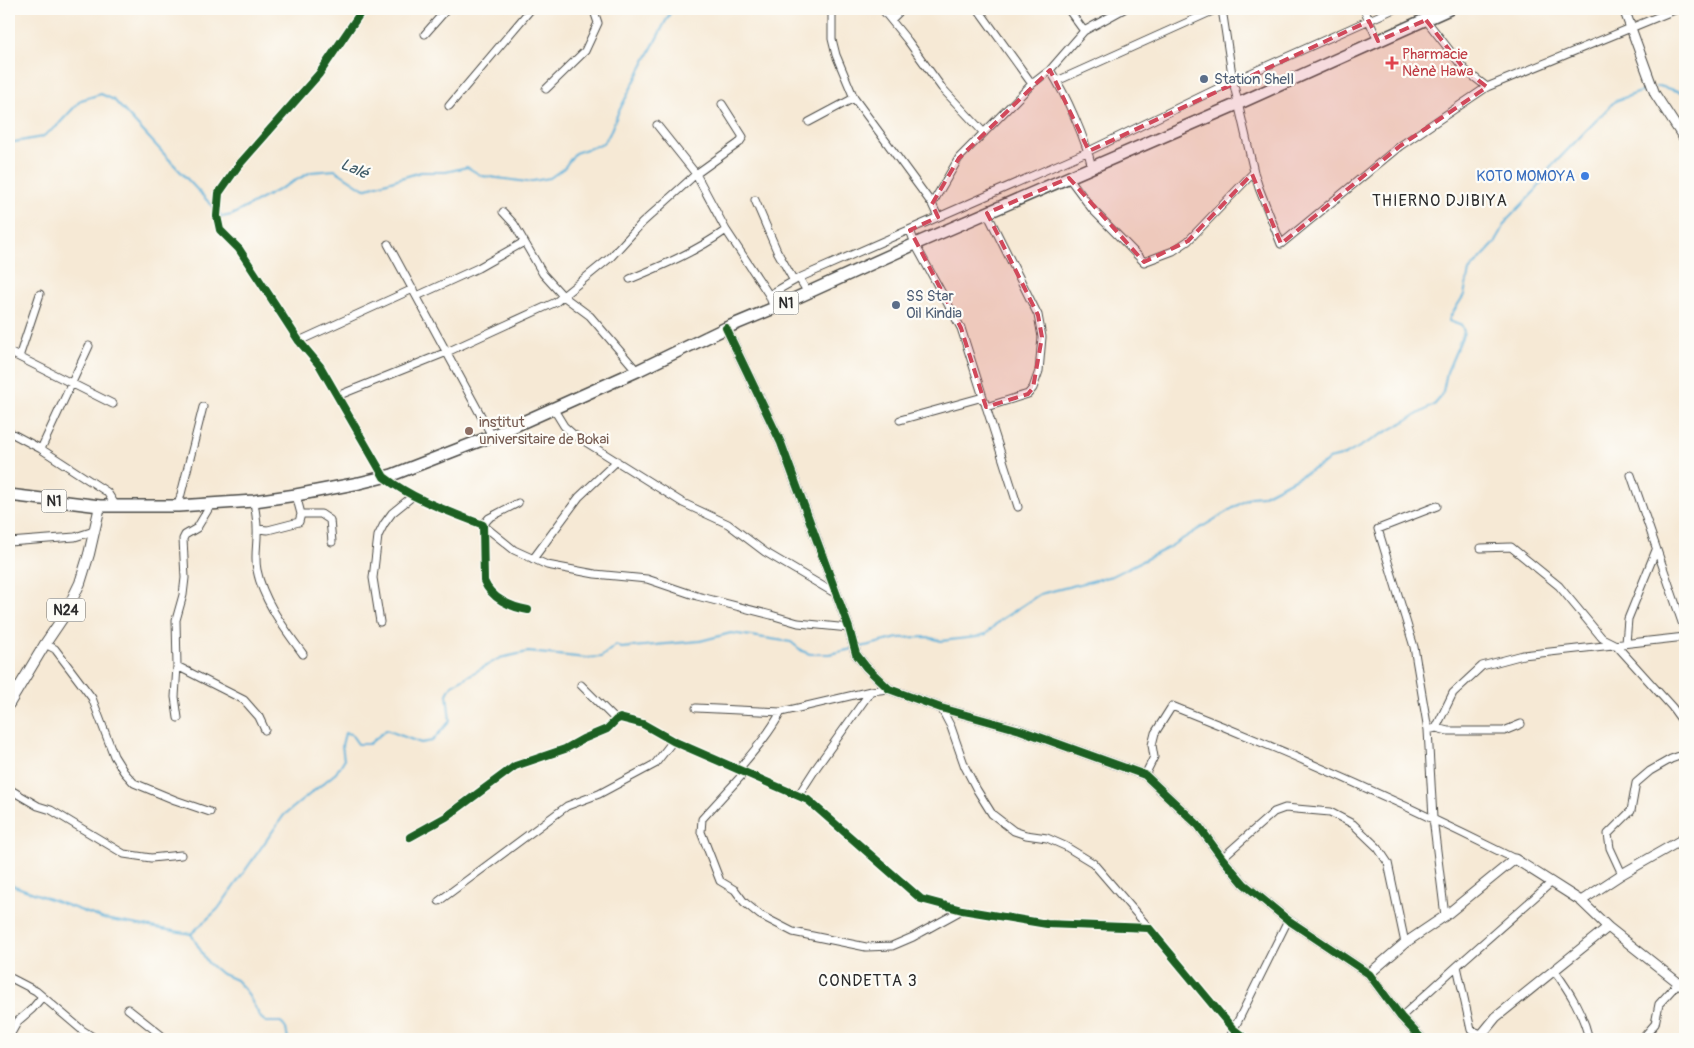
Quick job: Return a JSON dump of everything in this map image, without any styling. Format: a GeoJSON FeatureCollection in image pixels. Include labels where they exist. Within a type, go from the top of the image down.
{"type":"FeatureCollection","features":[{"type":"Feature","properties":{"kind":"highway","name":"N1"},"geometry":{"type":"LineString","coordinates":[[9,495],[100,506],[178,506],[254,501],[296,495],[384,477],[492,436],[637,372],[726,328],[1238,104],[1449,9]]}},
{"type":"Feature","properties":{"kind":"main road","name":"N24"},"geometry":{"type":"LineString","coordinates":[[9,704],[44,644],[64,616],[80,583],[100,506]]}},
{"type":"Feature","properties":{"kind":"street"},"geometry":{"type":"LineString","coordinates":[[363,9],[320,74],[238,166],[219,193],[218,212],[220,230],[239,249],[299,341],[320,366],[384,477],[413,496],[483,525],[514,550],[547,565],[595,574],[647,578],[681,591],[798,623],[849,628]]}},
{"type":"Feature","properties":{"kind":"street"},"geometry":{"type":"LineString","coordinates":[[425,34],[447,9]]}},
{"type":"Feature","properties":{"kind":"street"},"geometry":{"type":"LineString","coordinates":[[449,106],[531,9]]}},
{"type":"Feature","properties":{"kind":"street"},"geometry":{"type":"LineString","coordinates":[[546,89],[585,51],[598,23],[594,11],[591,9]]}},
{"type":"Feature","properties":{"kind":"street"},"geometry":{"type":"LineString","coordinates":[[832,9],[832,39],[836,55],[854,98],[932,204],[938,217]]}},
{"type":"Feature","properties":{"kind":"street"},"geometry":{"type":"LineString","coordinates":[[882,9],[942,88],[984,133]]}},
{"type":"Feature","properties":{"kind":"street"},"geometry":{"type":"LineString","coordinates":[[890,20],[902,9]]}},
{"type":"Feature","properties":{"kind":"street"},"geometry":{"type":"LineString","coordinates":[[978,9],[1032,84]]}},
{"type":"Feature","properties":{"kind":"street"},"geometry":{"type":"LineString","coordinates":[[1068,9],[1084,30]]}},
{"type":"Feature","properties":{"kind":"street"},"geometry":{"type":"LineString","coordinates":[[932,204],[959,158],[1032,84],[1050,70],[1084,30],[1124,9]]}},
{"type":"Feature","properties":{"kind":"street"},"geometry":{"type":"LineString","coordinates":[[1057,81],[1217,9]]}},
{"type":"Feature","properties":{"kind":"street"},"geometry":{"type":"LineString","coordinates":[[1222,9],[1233,81],[1254,172],[1281,244],[1400,146],[1487,87],[1677,9]]}},
{"type":"Feature","properties":{"kind":"street"},"geometry":{"type":"LineString","coordinates":[[1364,9],[1378,41]]}},
{"type":"Feature","properties":{"kind":"street"},"geometry":{"type":"LineString","coordinates":[[769,295],[797,280],[1089,151],[1233,81],[1394,9]]}},
{"type":"Feature","properties":{"kind":"street"},"geometry":{"type":"LineString","coordinates":[[1624,9],[1656,94],[1685,140]]}},
{"type":"Feature","properties":{"kind":"street"},"geometry":{"type":"LineString","coordinates":[[1426,20],[1465,70],[1487,87]]}},
{"type":"Feature","properties":{"kind":"street"},"geometry":{"type":"LineString","coordinates":[[1050,70],[1057,81],[1089,151],[1092,168]]}},
{"type":"Feature","properties":{"kind":"street"},"geometry":{"type":"LineString","coordinates":[[809,122],[854,98]]}},
{"type":"Feature","properties":{"kind":"street"},"geometry":{"type":"LineString","coordinates":[[337,396],[447,352],[556,302],[611,257],[642,224],[696,174],[739,143],[743,137],[722,104]]}},
{"type":"Feature","properties":{"kind":"street"},"geometry":{"type":"LineString","coordinates":[[657,125],[696,174],[726,230],[769,295],[774,308]]}},
{"type":"Feature","properties":{"kind":"street"},"geometry":{"type":"LineString","coordinates":[[1069,178],[1092,209],[1144,262],[1173,251],[1188,241],[1254,172]]}},
{"type":"Feature","properties":{"kind":"street"},"geometry":{"type":"LineString","coordinates":[[755,200],[777,251],[808,293]]}},
{"type":"Feature","properties":{"kind":"street"},"geometry":{"type":"LineString","coordinates":[[503,212],[514,224],[544,274],[563,296],[590,316],[637,372]]}},
{"type":"Feature","properties":{"kind":"street"},"geometry":{"type":"LineString","coordinates":[[986,407],[1028,394],[1034,388],[1039,371],[1042,336],[1038,315],[987,213]]}},
{"type":"Feature","properties":{"kind":"street"},"geometry":{"type":"LineString","coordinates":[[630,279],[682,257],[726,230]]}},
{"type":"Feature","properties":{"kind":"street"},"geometry":{"type":"LineString","coordinates":[[910,230],[915,244],[961,328],[1018,507]]}},
{"type":"Feature","properties":{"kind":"street"},"geometry":{"type":"LineString","coordinates":[[299,341],[415,292],[478,268],[524,242]]}},
{"type":"Feature","properties":{"kind":"street"},"geometry":{"type":"LineString","coordinates":[[388,244],[492,436]]}},
{"type":"Feature","properties":{"kind":"street"},"geometry":{"type":"LineString","coordinates":[[19,357],[40,294]]}},
{"type":"Feature","properties":{"kind":"street"},"geometry":{"type":"LineString","coordinates":[[726,328],[781,443],[849,628],[856,654],[866,667],[889,689],[941,708],[1020,730],[1145,775],[1198,825],[1244,884],[1288,920],[1369,974],[1401,1017],[1422,1039]]}},
{"type":"Feature","properties":{"kind":"street"},"geometry":{"type":"LineString","coordinates":[[41,448],[73,384],[89,346]]}},
{"type":"Feature","properties":{"kind":"street"},"geometry":{"type":"LineString","coordinates":[[9,352],[113,404]]}},
{"type":"Feature","properties":{"kind":"street"},"geometry":{"type":"LineString","coordinates":[[900,420],[983,397]]}},
{"type":"Feature","properties":{"kind":"street"},"geometry":{"type":"LineString","coordinates":[[178,506],[203,407]]}},
{"type":"Feature","properties":{"kind":"street"},"geometry":{"type":"LineString","coordinates":[[553,408],[564,426],[574,434],[682,503],[728,524],[765,552],[831,592],[836,593]]}},
{"type":"Feature","properties":{"kind":"street"},"geometry":{"type":"LineString","coordinates":[[9,432],[41,448],[107,492],[116,506]]}},
{"type":"Feature","properties":{"kind":"street"},"geometry":{"type":"LineString","coordinates":[[533,559],[579,497],[617,461]]}},
{"type":"Feature","properties":{"kind":"street"},"geometry":{"type":"LineString","coordinates":[[1631,475],[1685,631]]}},
{"type":"Feature","properties":{"kind":"street"},"geometry":{"type":"LineString","coordinates":[[257,529],[268,530],[300,522],[301,514],[296,495]]}},
{"type":"Feature","properties":{"kind":"street"},"geometry":{"type":"LineString","coordinates":[[380,622],[373,578],[378,536],[392,513],[413,496]]}},
{"type":"Feature","properties":{"kind":"street"},"geometry":{"type":"LineString","coordinates":[[254,501],[257,529],[257,570],[278,619],[303,654]]}},
{"type":"Feature","properties":{"kind":"street"},"geometry":{"type":"LineString","coordinates":[[178,718],[175,697],[177,666],[176,620],[183,595],[185,578],[183,539],[185,535],[197,528],[212,503]]}},
{"type":"Feature","properties":{"kind":"street"},"geometry":{"type":"LineString","coordinates":[[518,503],[489,518],[483,525],[484,581],[487,589],[514,608],[528,610]]}},
{"type":"Feature","properties":{"kind":"street"},"geometry":{"type":"LineString","coordinates":[[1437,506],[1378,529],[1414,647],[1432,729],[1433,818],[1445,916]]}},
{"type":"Feature","properties":{"kind":"street"},"geometry":{"type":"LineString","coordinates":[[301,514],[321,514],[330,520],[332,542]]}},
{"type":"Feature","properties":{"kind":"street"},"geometry":{"type":"LineString","coordinates":[[9,542],[75,537],[94,531]]}},
{"type":"Feature","properties":{"kind":"street"},"geometry":{"type":"LineString","coordinates":[[1482,548],[1511,547],[1559,586],[1602,638],[1616,645],[1672,707],[1685,725]]}},
{"type":"Feature","properties":{"kind":"street"},"geometry":{"type":"LineString","coordinates":[[1626,643],[1628,619],[1656,550]]}},
{"type":"Feature","properties":{"kind":"street"},"geometry":{"type":"LineString","coordinates":[[1432,729],[1453,693],[1482,666],[1523,655],[1685,637]]}},
{"type":"Feature","properties":{"kind":"street"},"geometry":{"type":"LineString","coordinates":[[44,644],[55,649],[92,698],[114,756],[134,783],[210,812]]}},
{"type":"Feature","properties":{"kind":"street"},"geometry":{"type":"LineString","coordinates":[[177,666],[244,700],[259,717],[265,730]]}},
{"type":"Feature","properties":{"kind":"street"},"geometry":{"type":"LineString","coordinates":[[581,685],[616,720]]}},
{"type":"Feature","properties":{"kind":"street"},"geometry":{"type":"LineString","coordinates":[[696,708],[781,712],[871,691],[889,689]]}},
{"type":"Feature","properties":{"kind":"street"},"geometry":{"type":"LineString","coordinates":[[798,796],[871,691]]}},
{"type":"Feature","properties":{"kind":"street"},"geometry":{"type":"LineString","coordinates":[[1145,775],[1154,757],[1152,744],[1155,733],[1172,706],[1257,740],[1433,818],[1515,859],[1581,901],[1608,927],[1682,985],[1659,1004],[1655,1024],[1642,1039]]}},
{"type":"Feature","properties":{"kind":"street"},"geometry":{"type":"LineString","coordinates":[[941,708],[951,727],[965,767],[992,814],[1014,831],[1026,836],[1047,838],[1065,846],[1093,863],[1233,1029],[1246,1039]]}},
{"type":"Feature","properties":{"kind":"street"},"geometry":{"type":"LineString","coordinates":[[781,712],[741,772],[702,819],[701,832],[720,881],[735,890],[744,902],[760,914],[793,932],[866,947],[892,946],[913,938],[962,910]]}},
{"type":"Feature","properties":{"kind":"street"},"geometry":{"type":"LineString","coordinates":[[410,837],[446,817],[515,766],[565,749],[607,728],[620,718],[643,724],[673,741],[808,800],[921,900],[962,910],[1047,924],[1149,928]]}},
{"type":"Feature","properties":{"kind":"street"},"geometry":{"type":"LineString","coordinates":[[1432,729],[1448,731],[1504,731],[1521,724]]}},
{"type":"Feature","properties":{"kind":"street"},"geometry":{"type":"LineString","coordinates":[[439,901],[567,806],[599,794],[655,764],[673,741]]}},
{"type":"Feature","properties":{"kind":"street"},"geometry":{"type":"LineString","coordinates":[[1622,874],[1610,848],[1608,834],[1631,811],[1636,784],[1650,771],[1671,759],[1685,754]]}},
{"type":"Feature","properties":{"kind":"street"},"geometry":{"type":"LineString","coordinates":[[9,789],[38,806],[51,810],[124,854],[150,858],[181,855]]}},
{"type":"Feature","properties":{"kind":"street"},"geometry":{"type":"LineString","coordinates":[[1222,858],[1274,812],[1285,808],[1330,812],[1353,824],[1378,848],[1388,863],[1405,943]]}},
{"type":"Feature","properties":{"kind":"street"},"geometry":{"type":"LineString","coordinates":[[1581,901],[1622,874],[1685,838]]}},
{"type":"Feature","properties":{"kind":"street"},"geometry":{"type":"LineString","coordinates":[[1369,974],[1405,943],[1445,916],[1515,859]]}},
{"type":"Feature","properties":{"kind":"street"},"geometry":{"type":"LineString","coordinates":[[1401,1017],[1552,882]]}},
{"type":"Feature","properties":{"kind":"street"},"geometry":{"type":"LineString","coordinates":[[1228,1039],[1288,920]]}},
{"type":"Feature","properties":{"kind":"street"},"geometry":{"type":"LineString","coordinates":[[1457,966],[1471,1030],[1479,1037],[1496,1017],[1608,927]]}},
{"type":"Feature","properties":{"kind":"street"},"geometry":{"type":"LineString","coordinates":[[1554,970],[1572,996],[1586,1027],[1589,1039]]}},
{"type":"Feature","properties":{"kind":"street"},"geometry":{"type":"LineString","coordinates":[[9,977],[36,991],[96,1039]]}},
{"type":"Feature","properties":{"kind":"street"},"geometry":{"type":"LineString","coordinates":[[12,1037],[18,1021],[42,997]]}},
{"type":"Feature","properties":{"kind":"street"},"geometry":{"type":"LineString","coordinates":[[128,1010],[166,1039]]}},
{"type":"Feature","properties":{"kind":"highlighted area"},"geometry":{"type":"Polygon","coordinates":[[[1426,20],[1465,70],[1487,87],[1400,146],[1281,244],[1252,174],[1188,241],[1144,262],[1069,178],[987,213],[1038,315],[1042,337],[1033,388],[1028,394],[986,407],[961,328],[910,230],[938,217],[932,204],[959,158],[1050,70],[1089,151],[1369,21],[1378,41],[1426,20]]]}},
{"type":"Feature","properties":{"kind":"waterway","name":"Lalé"},"geometry":{"type":"LineString","coordinates":[[219,213],[222,217],[232,215],[311,172],[335,170],[364,189],[421,172],[446,172],[467,167],[482,176],[527,182],[550,178],[564,168],[575,153],[602,144],[609,135],[618,113],[672,9]]}},
{"type":"Feature","properties":{"kind":"waterway"},"geometry":{"type":"LineString","coordinates":[[1656,87],[1659,86],[1685,93]]}},
{"type":"Feature","properties":{"kind":"waterway"},"geometry":{"type":"LineString","coordinates":[[857,648],[898,638],[928,637],[941,641],[986,634],[999,621],[1040,594],[1112,576],[1166,549],[1251,497],[1262,496],[1325,463],[1329,459],[1345,455],[1434,405],[1442,396],[1447,372],[1464,332],[1462,326],[1449,321],[1464,295],[1469,271],[1496,242],[1507,220],[1537,189],[1549,169],[1615,101],[1649,89]]}},
{"type":"Feature","properties":{"kind":"waterway","name":"Lalé"},"geometry":{"type":"LineString","coordinates":[[9,143],[42,137],[56,127],[81,100],[101,94],[114,100],[216,210]]}},
{"type":"Feature","properties":{"kind":"waterway"},"geometry":{"type":"LineString","coordinates":[[191,934],[218,909],[284,815],[336,773],[344,760],[342,745],[345,733],[351,734],[358,744],[369,744],[386,730],[421,743],[432,741],[450,721],[447,694],[452,685],[500,658],[528,652],[587,658],[601,657],[616,645],[621,648],[700,641],[731,633],[791,642],[802,651],[810,654],[829,654],[852,649]]}},
{"type":"Feature","properties":{"kind":"waterway"},"geometry":{"type":"LineString","coordinates":[[9,884],[104,919],[191,934],[208,963],[220,973],[236,980],[246,991],[261,1018],[266,1022],[281,1022],[286,1029],[288,1039]]}},
{"type":"Feature","properties":{"kind":"cycle path"},"geometry":{"type":"LineString","coordinates":[[363,9],[319,74],[238,166],[219,193],[217,216],[220,230],[239,249],[299,341],[320,366],[384,477],[419,499],[483,525],[484,581],[487,587],[502,601],[528,610]]}},
{"type":"Feature","properties":{"kind":"cycle path"},"geometry":{"type":"LineString","coordinates":[[726,328],[781,443],[849,628],[856,654],[866,667],[889,689],[941,708],[1020,730],[1145,775],[1198,825],[1244,884],[1288,920],[1369,974],[1401,1017],[1422,1039]]}},
{"type":"Feature","properties":{"kind":"cycle path"},"geometry":{"type":"LineString","coordinates":[[410,837],[446,817],[515,766],[565,749],[607,729],[620,718],[643,724],[673,741],[808,800],[921,899],[962,910],[1047,924],[1149,928],[1233,1029],[1246,1039]]}},
{"type":"Feature","properties":{"kind":"place","name":"Pharmacie Nènè Hawa"},"geometry":{"type":"Point","coordinates":[1392,63]}},
{"type":"Feature","properties":{"kind":"place","name":"Station Shell"},"geometry":{"type":"Point","coordinates":[1204,79]}},
{"type":"Feature","properties":{"kind":"place","name":"KOTO MOMOYA"},"geometry":{"type":"Point","coordinates":[1585,176]}},
{"type":"Feature","properties":{"kind":"place","name":"SS Star Oil Kindia"},"geometry":{"type":"Point","coordinates":[896,305]}},
{"type":"Feature","properties":{"kind":"place","name":"institut universitaire de Bokai"},"geometry":{"type":"Point","coordinates":[469,431]}},
{"type":"Feature","properties":{"kind":"district","name":"THIERNO DJIBIYA"},"geometry":{"type":"Point","coordinates":[1440,200]}},
{"type":"Feature","properties":{"kind":"district","name":"СONDETTA 3"},"geometry":{"type":"Point","coordinates":[868,980]}}]}
